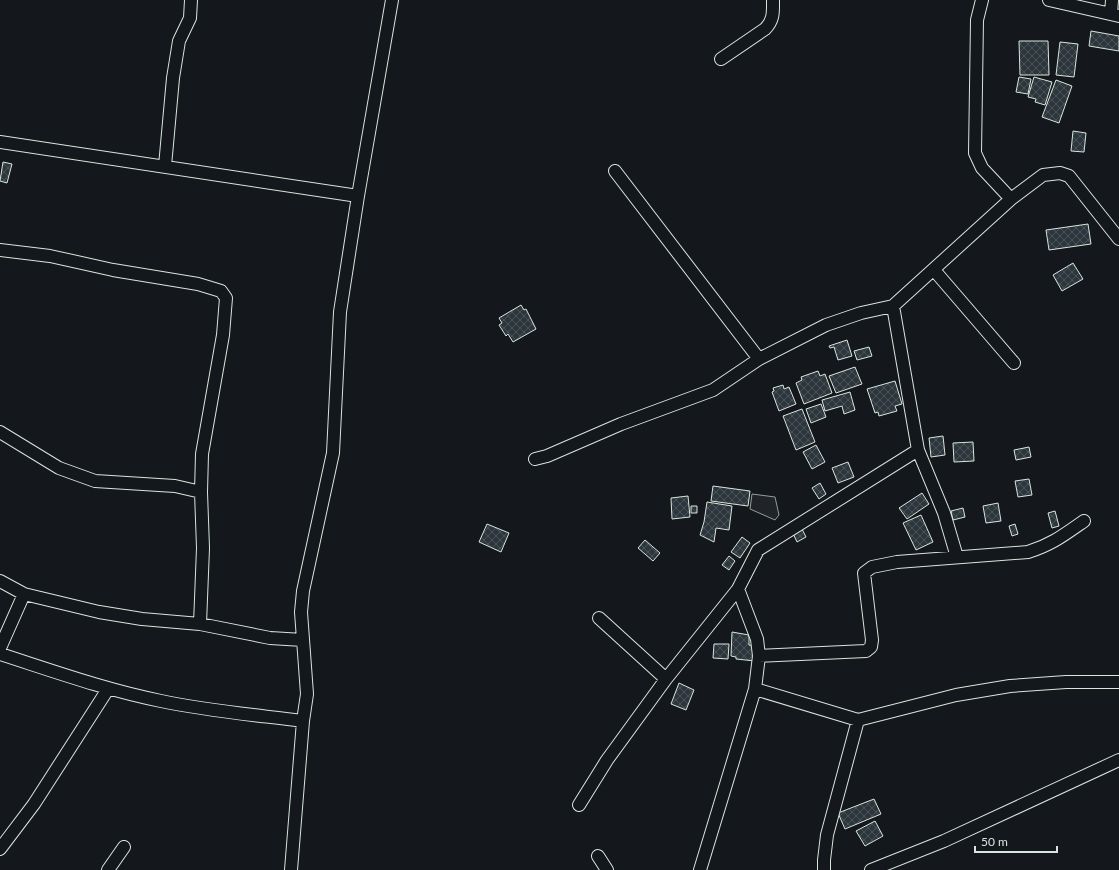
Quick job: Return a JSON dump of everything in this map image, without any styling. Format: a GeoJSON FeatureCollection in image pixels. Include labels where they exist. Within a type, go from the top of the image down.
{"type":"FeatureCollection","features":[{"type":"Feature","properties":{"kind":"street"},"geometry":{"type":"LineString","coordinates":[[165,166],[175,63],[181,34],[190,18],[191,0]]}},
{"type":"Feature","properties":{"kind":"street"},"geometry":{"type":"LineString","coordinates":[[291,870],[303,721],[308,694],[301,612],[303,591],[333,453],[340,312],[358,196],[392,0]]}},
{"type":"Feature","properties":{"kind":"street"},"geometry":{"type":"LineString","coordinates":[[721,59],[770,24],[773,17],[773,0]]}},
{"type":"Feature","properties":{"kind":"street"},"geometry":{"type":"LineString","coordinates":[[982,0],[977,20],[975,153],[982,168],[1011,199]]}},
{"type":"Feature","properties":{"kind":"street"},"geometry":{"type":"LineString","coordinates":[[1049,0],[1115,15],[1112,0]]}},
{"type":"Feature","properties":{"kind":"street"},"geometry":{"type":"LineString","coordinates":[[0,142],[358,196]]}},
{"type":"Feature","properties":{"kind":"street"},"geometry":{"type":"LineString","coordinates":[[615,171],[759,359]]}},
{"type":"Feature","properties":{"kind":"street"},"geometry":{"type":"LineString","coordinates":[[535,459],[547,456],[621,424],[700,396],[713,390],[759,359],[826,325],[861,313],[893,306],[1011,199],[1043,174],[1060,173],[1069,176],[1119,239]]}},
{"type":"Feature","properties":{"kind":"street"},"geometry":{"type":"LineString","coordinates":[[0,250],[50,256],[113,270],[198,284],[221,291],[226,298],[227,306],[202,454],[200,492],[203,548],[200,624]]}},
{"type":"Feature","properties":{"kind":"street"},"geometry":{"type":"LineString","coordinates":[[934,270],[1014,363]]}},
{"type":"Feature","properties":{"kind":"street"},"geometry":{"type":"LineString","coordinates":[[893,306],[918,450],[944,513],[956,557]]}},
{"type":"Feature","properties":{"kind":"street"},"geometry":{"type":"LineString","coordinates":[[0,432],[59,468],[95,481],[175,486],[200,492]]}},
{"type":"Feature","properties":{"kind":"street"},"geometry":{"type":"LineString","coordinates":[[578,805],[607,760],[666,679],[738,589],[754,556],[764,545],[918,450]]}},
{"type":"Feature","properties":{"kind":"street"},"geometry":{"type":"LineString","coordinates":[[759,656],[866,651],[871,647],[872,640],[864,573],[872,567],[897,562],[1028,552],[1047,546],[1058,540],[1084,520]]}},
{"type":"Feature","properties":{"kind":"street"},"geometry":{"type":"LineString","coordinates":[[0,581],[24,594],[99,612],[142,619],[200,624],[270,638],[303,640]]}},
{"type":"Feature","properties":{"kind":"street"},"geometry":{"type":"LineString","coordinates":[[700,870],[755,689],[759,656],[752,624],[738,589]]}},
{"type":"Feature","properties":{"kind":"street"},"geometry":{"type":"LineString","coordinates":[[0,648],[24,594]]}},
{"type":"Feature","properties":{"kind":"street"},"geometry":{"type":"LineString","coordinates":[[599,618],[666,679]]}},
{"type":"Feature","properties":{"kind":"street"},"geometry":{"type":"LineString","coordinates":[[0,654],[108,689],[161,701],[205,709],[303,721]]}},
{"type":"Feature","properties":{"kind":"street"},"geometry":{"type":"LineString","coordinates":[[755,689],[858,720],[956,695],[1010,686],[1066,682],[1119,682]]}},
{"type":"Feature","properties":{"kind":"street"},"geometry":{"type":"LineString","coordinates":[[0,849],[34,804],[108,689]]}},
{"type":"Feature","properties":{"kind":"street"},"geometry":{"type":"LineString","coordinates":[[824,870],[827,835],[858,720]]}},
{"type":"Feature","properties":{"kind":"street"},"geometry":{"type":"LineString","coordinates":[[871,870],[944,841],[1119,760]]}},
{"type":"Feature","properties":{"kind":"street"},"geometry":{"type":"LineString","coordinates":[[108,870],[124,847]]}},
{"type":"Feature","properties":{"kind":"street"},"geometry":{"type":"LineString","coordinates":[[598,856],[607,870]]}},
{"type":"Feature","properties":{"kind":"shaded area"},"geometry":{"type":"Polygon","coordinates":[[[752,494],[775,497],[779,515],[775,520],[750,509],[752,494]]]}},
{"type":"Feature","properties":{"kind":"building"},"geometry":{"type":"Polygon","coordinates":[[[1091,31],[1119,36],[1119,51],[1089,46],[1091,31]]]}},
{"type":"Feature","properties":{"kind":"building"},"geometry":{"type":"Polygon","coordinates":[[[1019,41],[1048,41],[1049,75],[1020,75],[1019,41]]]}},
{"type":"Feature","properties":{"kind":"building"},"geometry":{"type":"Polygon","coordinates":[[[1060,42],[1078,44],[1074,77],[1056,75],[1060,42]]]}},
{"type":"Feature","properties":{"kind":"building"},"geometry":{"type":"Polygon","coordinates":[[[1019,77],[1031,79],[1028,94],[1016,92],[1019,77]]]}},
{"type":"Feature","properties":{"kind":"building"},"geometry":{"type":"Polygon","coordinates":[[[1034,77],[1052,82],[1045,105],[1035,102],[1036,99],[1028,97],[1034,77]]]}},
{"type":"Feature","properties":{"kind":"building"},"geometry":{"type":"Polygon","coordinates":[[[1056,80],[1072,86],[1059,123],[1042,117],[1056,80]]]}},
{"type":"Feature","properties":{"kind":"building"},"geometry":{"type":"Polygon","coordinates":[[[1073,131],[1086,133],[1084,152],[1071,151],[1073,131]]]}},
{"type":"Feature","properties":{"kind":"building"},"geometry":{"type":"Polygon","coordinates":[[[3,162],[12,164],[7,183],[0,181],[3,162]]]}},
{"type":"Feature","properties":{"kind":"building"},"geometry":{"type":"Polygon","coordinates":[[[1088,224],[1091,244],[1049,250],[1046,230],[1088,224]]]}},
{"type":"Feature","properties":{"kind":"building"},"geometry":{"type":"Polygon","coordinates":[[[1073,263],[1083,279],[1062,291],[1053,275],[1073,263]]]}},
{"type":"Feature","properties":{"kind":"building"},"geometry":{"type":"Polygon","coordinates":[[[521,305],[524,310],[526,309],[536,329],[513,342],[508,334],[506,336],[499,325],[502,323],[499,318],[521,305]]]}},
{"type":"Feature","properties":{"kind":"building"},"geometry":{"type":"Polygon","coordinates":[[[847,340],[852,356],[838,360],[834,347],[830,348],[829,346],[847,340]]]}},
{"type":"Feature","properties":{"kind":"building"},"geometry":{"type":"Polygon","coordinates":[[[869,347],[872,356],[857,360],[854,351],[869,347]]]}},
{"type":"Feature","properties":{"kind":"building"},"geometry":{"type":"Polygon","coordinates":[[[855,367],[862,384],[836,393],[829,376],[855,367]]]}},
{"type":"Feature","properties":{"kind":"building"},"geometry":{"type":"Polygon","coordinates":[[[818,371],[820,376],[825,374],[832,393],[804,404],[796,383],[802,380],[801,377],[818,371]]]}},
{"type":"Feature","properties":{"kind":"building"},"geometry":{"type":"Polygon","coordinates":[[[895,381],[902,404],[895,406],[897,411],[879,416],[878,412],[875,413],[867,389],[895,381]]]}},
{"type":"Feature","properties":{"kind":"building"},"geometry":{"type":"Polygon","coordinates":[[[783,385],[784,389],[789,387],[796,404],[779,411],[772,392],[774,391],[773,388],[783,385]]]}},
{"type":"Feature","properties":{"kind":"building"},"geometry":{"type":"Polygon","coordinates":[[[850,392],[855,410],[844,414],[842,406],[825,411],[822,400],[850,392]]]}},
{"type":"Feature","properties":{"kind":"building"},"geometry":{"type":"Polygon","coordinates":[[[821,404],[826,417],[811,423],[806,409],[821,404]]]}},
{"type":"Feature","properties":{"kind":"building"},"geometry":{"type":"Polygon","coordinates":[[[802,409],[815,442],[796,450],[783,416],[802,409]]]}},
{"type":"Feature","properties":{"kind":"building"},"geometry":{"type":"Polygon","coordinates":[[[943,436],[945,455],[931,457],[929,438],[943,436]]]}},
{"type":"Feature","properties":{"kind":"building"},"geometry":{"type":"Polygon","coordinates":[[[973,442],[974,461],[954,462],[953,443],[973,442]]]}},
{"type":"Feature","properties":{"kind":"building"},"geometry":{"type":"Polygon","coordinates":[[[816,445],[825,462],[812,469],[803,452],[816,445]]]}},
{"type":"Feature","properties":{"kind":"building"},"geometry":{"type":"Polygon","coordinates":[[[1029,447],[1031,457],[1016,460],[1014,450],[1029,447]]]}},
{"type":"Feature","properties":{"kind":"building"},"geometry":{"type":"Polygon","coordinates":[[[848,462],[854,477],[838,483],[832,468],[848,462]]]}},
{"type":"Feature","properties":{"kind":"building"},"geometry":{"type":"Polygon","coordinates":[[[1029,479],[1032,495],[1018,497],[1015,481],[1029,479]]]}},
{"type":"Feature","properties":{"kind":"building"},"geometry":{"type":"Polygon","coordinates":[[[820,483],[826,494],[819,499],[812,488],[820,483]]]}},
{"type":"Feature","properties":{"kind":"building"},"geometry":{"type":"Polygon","coordinates":[[[713,486],[750,491],[748,506],[711,501],[713,486]]]}},
{"type":"Feature","properties":{"kind":"building"},"geometry":{"type":"Polygon","coordinates":[[[922,493],[929,504],[907,519],[899,508],[922,493]]]}},
{"type":"Feature","properties":{"kind":"building"},"geometry":{"type":"Polygon","coordinates":[[[688,496],[690,517],[672,519],[671,498],[688,496]]]}},
{"type":"Feature","properties":{"kind":"building"},"geometry":{"type":"Polygon","coordinates":[[[707,502],[732,506],[729,530],[716,528],[714,542],[700,535],[704,522],[707,502]]]}},
{"type":"Feature","properties":{"kind":"building"},"geometry":{"type":"Polygon","coordinates":[[[998,503],[1001,521],[986,523],[983,506],[998,503]]]}},
{"type":"Feature","properties":{"kind":"building"},"geometry":{"type":"Polygon","coordinates":[[[691,506],[697,506],[697,513],[691,513],[691,506]]]}},
{"type":"Feature","properties":{"kind":"building"},"geometry":{"type":"Polygon","coordinates":[[[963,508],[965,517],[953,520],[951,511],[963,508]]]}},
{"type":"Feature","properties":{"kind":"building"},"geometry":{"type":"Polygon","coordinates":[[[1055,511],[1059,526],[1052,528],[1048,513],[1055,511]]]}},
{"type":"Feature","properties":{"kind":"building"},"geometry":{"type":"Polygon","coordinates":[[[921,515],[933,542],[916,550],[903,523],[921,515]]]}},
{"type":"Feature","properties":{"kind":"building"},"geometry":{"type":"Polygon","coordinates":[[[487,524],[509,533],[501,552],[479,542],[487,524]]]}},
{"type":"Feature","properties":{"kind":"building"},"geometry":{"type":"Polygon","coordinates":[[[1015,524],[1018,534],[1012,536],[1009,526],[1015,524]]]}},
{"type":"Feature","properties":{"kind":"building"},"geometry":{"type":"Polygon","coordinates":[[[800,525],[806,537],[797,542],[791,529],[800,525]]]}},
{"type":"Feature","properties":{"kind":"building"},"geometry":{"type":"Polygon","coordinates":[[[742,537],[750,543],[740,558],[731,552],[742,537]]]}},
{"type":"Feature","properties":{"kind":"building"},"geometry":{"type":"Polygon","coordinates":[[[645,540],[660,553],[653,561],[638,548],[645,540]]]}},
{"type":"Feature","properties":{"kind":"building"},"geometry":{"type":"Polygon","coordinates":[[[729,556],[735,561],[729,570],[722,565],[729,556]]]}},
{"type":"Feature","properties":{"kind":"building"},"geometry":{"type":"Polygon","coordinates":[[[732,632],[749,635],[749,645],[756,646],[755,661],[736,659],[736,657],[731,656],[732,632]]]}},
{"type":"Feature","properties":{"kind":"building"},"geometry":{"type":"Polygon","coordinates":[[[714,644],[729,644],[728,659],[713,658],[714,644]]]}},
{"type":"Feature","properties":{"kind":"building"},"geometry":{"type":"Polygon","coordinates":[[[679,683],[694,690],[686,710],[671,704],[679,683]]]}},
{"type":"Feature","properties":{"kind":"building"},"geometry":{"type":"Polygon","coordinates":[[[874,799],[881,814],[845,829],[838,813],[874,799]]]}},
{"type":"Feature","properties":{"kind":"building"},"geometry":{"type":"Polygon","coordinates":[[[875,821],[883,836],[865,846],[856,831],[875,821]]]}}]}
